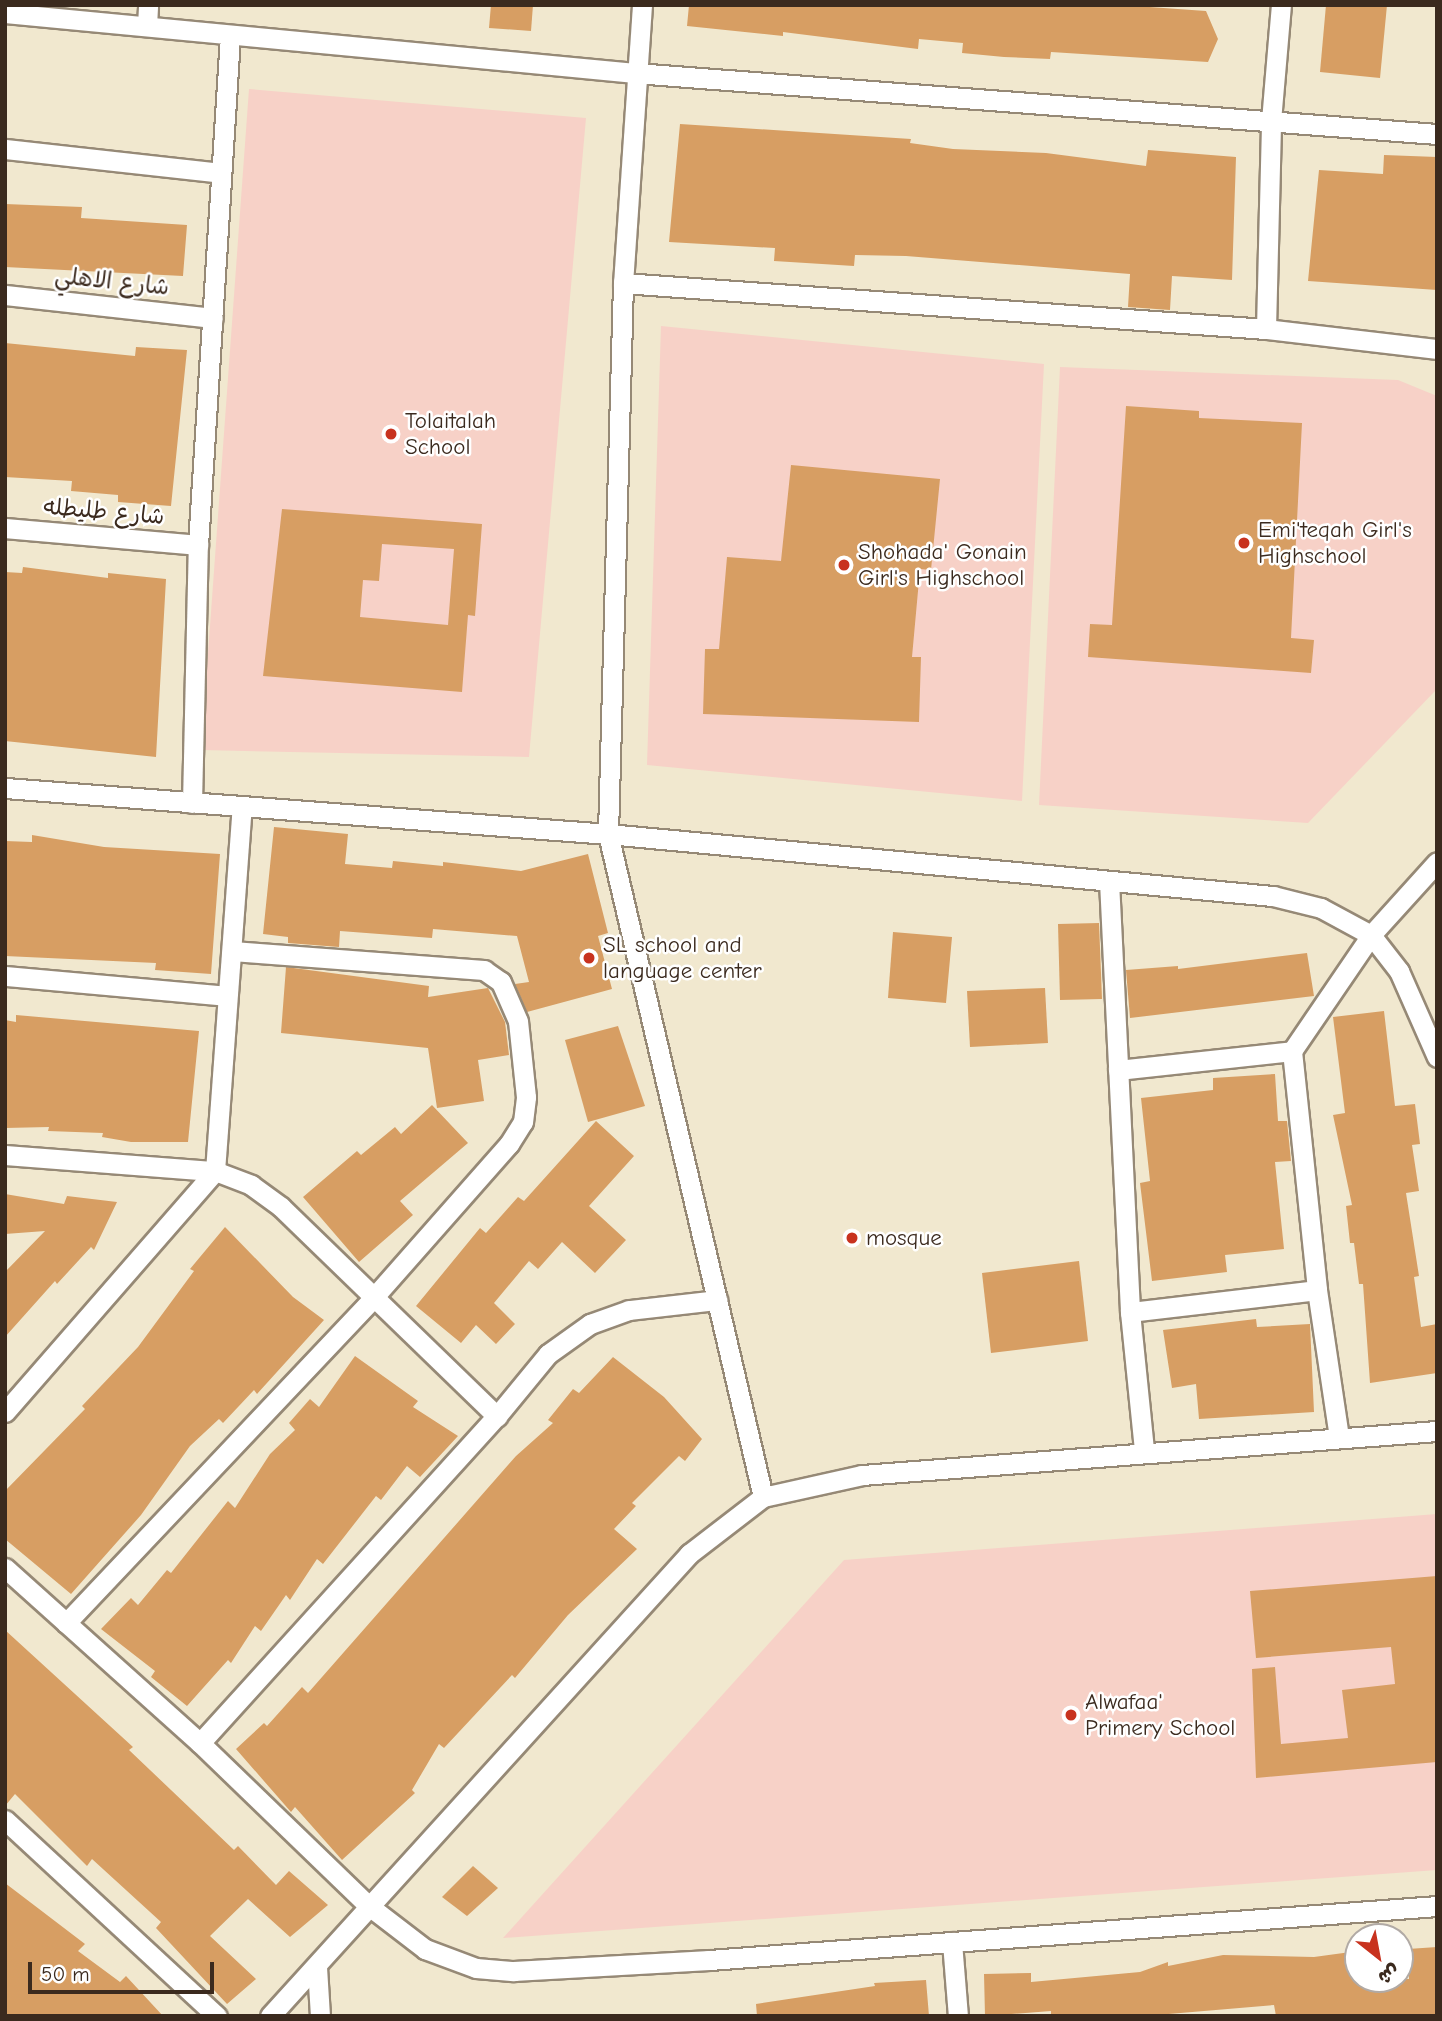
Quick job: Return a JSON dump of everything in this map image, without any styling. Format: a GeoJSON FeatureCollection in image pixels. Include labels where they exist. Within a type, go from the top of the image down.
{"type":"FeatureCollection","features":[{"type":"Feature","properties":{"kind":"street"},"geometry":{"type":"LineString","coordinates":[[147,26],[148,5]]}},
{"type":"Feature","properties":{"kind":"street"},"geometry":{"type":"LineString","coordinates":[[642,5],[635,73],[623,283],[608,834],[763,1497]]}},
{"type":"Feature","properties":{"kind":"street"},"geometry":{"type":"LineString","coordinates":[[1266,329],[1271,121],[1281,5]]}},
{"type":"Feature","properties":{"kind":"street"},"geometry":{"type":"LineString","coordinates":[[5,13],[147,26],[230,37],[635,73],[1437,134]]}},
{"type":"Feature","properties":{"kind":"street"},"geometry":{"type":"LineString","coordinates":[[192,803],[198,545],[230,37]]}},
{"type":"Feature","properties":{"kind":"street"},"geometry":{"type":"LineString","coordinates":[[5,149],[221,173]]}},
{"type":"Feature","properties":{"kind":"street"},"geometry":{"type":"LineString","coordinates":[[623,283],[1266,329],[1437,349]]}},
{"type":"Feature","properties":{"kind":"street","name":"شارع الاهلي"},"geometry":{"type":"LineString","coordinates":[[5,295],[213,318]]}},
{"type":"Feature","properties":{"kind":"street","name":"شارع طليطله"},"geometry":{"type":"LineString","coordinates":[[5,528],[198,545]]}},
{"type":"Feature","properties":{"kind":"street"},"geometry":{"type":"LineString","coordinates":[[5,788],[608,834],[1273,896],[1321,908],[1371,935],[1399,971],[1437,1057]]}},
{"type":"Feature","properties":{"kind":"street"},"geometry":{"type":"LineString","coordinates":[[5,1412],[215,1171],[242,807]]}},
{"type":"Feature","properties":{"kind":"street"},"geometry":{"type":"LineString","coordinates":[[1339,1437],[1317,1290],[1292,1051],[1371,935],[1437,862]]}},
{"type":"Feature","properties":{"kind":"street"},"geometry":{"type":"LineString","coordinates":[[1109,881],[1129,1312],[1144,1451]]}},
{"type":"Feature","properties":{"kind":"street"},"geometry":{"type":"LineString","coordinates":[[66,1623],[374,1297],[509,1144],[523,1122],[526,1097],[518,1021],[501,982],[484,970],[232,951]]}},
{"type":"Feature","properties":{"kind":"street"},"geometry":{"type":"LineString","coordinates":[[5,976],[227,996]]}},
{"type":"Feature","properties":{"kind":"street"},"geometry":{"type":"LineString","coordinates":[[1118,1070],[1292,1051]]}},
{"type":"Feature","properties":{"kind":"street"},"geometry":{"type":"LineString","coordinates":[[5,1155],[215,1171],[251,1185],[281,1207],[497,1416]]}},
{"type":"Feature","properties":{"kind":"street"},"geometry":{"type":"LineString","coordinates":[[1129,1312],[1317,1290]]}},
{"type":"Feature","properties":{"kind":"street"},"geometry":{"type":"LineString","coordinates":[[200,1743],[497,1416],[548,1354],[590,1324],[629,1310],[717,1300]]}},
{"type":"Feature","properties":{"kind":"street"},"geometry":{"type":"LineString","coordinates":[[270,2016],[689,1555],[763,1497],[862,1475],[1144,1451],[1437,1431]]}},
{"type":"Feature","properties":{"kind":"street"},"geometry":{"type":"LineString","coordinates":[[5,1568],[200,1743],[369,1906],[425,1949],[448,1959],[514,1971],[1437,1906]]}},
{"type":"Feature","properties":{"kind":"street"},"geometry":{"type":"LineString","coordinates":[[5,1819],[217,2016]]}},
{"type":"Feature","properties":{"kind":"street"},"geometry":{"type":"LineString","coordinates":[[952,1942],[958,2016]]}},
{"type":"Feature","properties":{"kind":"street"},"geometry":{"type":"LineString","coordinates":[[317,1967],[320,2016]]}},
{"type":"Feature","properties":{"kind":"shaded area","name":"Tolaitalah School"},"geometry":{"type":"Polygon","coordinates":[[[249,89],[586,118],[529,757],[201,750],[249,89]]]}},
{"type":"Feature","properties":{"kind":"shaded area","name":"Shohada' Gonain Girl's Highschool"},"geometry":{"type":"Polygon","coordinates":[[[661,326],[1044,364],[1022,801],[647,765],[661,326]]]}},
{"type":"Feature","properties":{"kind":"shaded area","name":"Emi'teqah Girl's Highschool"},"geometry":{"type":"Polygon","coordinates":[[[1060,367],[1398,380],[1437,396],[1437,689],[1308,823],[1039,805],[1060,367]]]}},
{"type":"Feature","properties":{"kind":"shaded area","name":"Alwafaa' Primery School"},"geometry":{"type":"Polygon","coordinates":[[[1437,1514],[1437,1870],[503,1938],[844,1560],[1437,1514]]]}},
{"type":"Feature","properties":{"kind":"building"},"geometry":{"type":"Polygon","coordinates":[[[491,5],[533,5],[531,31],[489,28],[491,5]]]}},
{"type":"Feature","properties":{"kind":"building"},"geometry":{"type":"Polygon","coordinates":[[[689,5],[1121,5],[1206,11],[1218,39],[1208,62],[1051,52],[1050,59],[1004,57],[962,53],[963,43],[919,39],[918,49],[783,32],[783,36],[687,26],[689,5]]]}},
{"type":"Feature","properties":{"kind":"building"},"geometry":{"type":"Polygon","coordinates":[[[1326,5],[1387,5],[1380,78],[1320,72],[1326,5]]]}},
{"type":"Feature","properties":{"kind":"building"},"geometry":{"type":"Polygon","coordinates":[[[680,124],[911,139],[910,143],[953,149],[1046,153],[1146,166],[1148,150],[1236,157],[1232,280],[1172,276],[1170,310],[1128,307],[1130,274],[906,256],[855,255],[854,266],[774,261],[775,248],[669,242],[680,124]]]}},
{"type":"Feature","properties":{"kind":"building"},"geometry":{"type":"Polygon","coordinates":[[[1384,155],[1437,157],[1437,290],[1308,281],[1319,170],[1383,174],[1384,155]]]}},
{"type":"Feature","properties":{"kind":"building"},"geometry":{"type":"Polygon","coordinates":[[[5,204],[82,207],[81,218],[187,225],[183,276],[5,267],[5,204]]]}},
{"type":"Feature","properties":{"kind":"building"},"geometry":{"type":"Polygon","coordinates":[[[5,343],[135,356],[136,347],[187,350],[171,506],[118,502],[118,495],[71,491],[72,481],[5,477],[5,343]]]}},
{"type":"Feature","properties":{"kind":"building"},"geometry":{"type":"Polygon","coordinates":[[[1126,406],[1199,411],[1199,418],[1302,423],[1291,638],[1314,640],[1311,673],[1088,657],[1090,624],[1112,625],[1126,406]]]}},
{"type":"Feature","properties":{"kind":"building"},"geometry":{"type":"Polygon","coordinates":[[[791,465],[940,479],[931,570],[920,569],[912,657],[921,657],[919,722],[703,714],[705,649],[719,649],[727,557],[781,561],[791,465]]]}},
{"type":"Feature","properties":{"kind":"building"},"geometry":{"type":"Polygon","coordinates":[[[282,509],[482,524],[475,616],[468,615],[462,692],[263,676],[282,509]],[[382,544],[379,581],[363,580],[360,617],[448,625],[454,549],[382,544]]]}},
{"type":"Feature","properties":{"kind":"building"},"geometry":{"type":"Polygon","coordinates":[[[23,567],[108,578],[108,573],[166,579],[156,757],[5,741],[5,572],[22,573],[23,567]]]}},
{"type":"Feature","properties":{"kind":"building"},"geometry":{"type":"Polygon","coordinates":[[[274,827],[348,834],[345,864],[392,868],[393,861],[443,866],[443,862],[521,871],[588,854],[608,933],[598,936],[612,989],[527,1012],[515,984],[529,982],[517,936],[433,929],[432,938],[340,931],[339,947],[288,943],[288,937],[263,934],[274,827]]]}},
{"type":"Feature","properties":{"kind":"building"},"geometry":{"type":"Polygon","coordinates":[[[32,835],[104,847],[220,854],[211,974],[155,970],[156,963],[5,956],[5,841],[32,842],[32,835]]]}},
{"type":"Feature","properties":{"kind":"building"},"geometry":{"type":"Polygon","coordinates":[[[1099,923],[1102,999],[1060,1000],[1058,924],[1099,923]]]}},
{"type":"Feature","properties":{"kind":"building"},"geometry":{"type":"Polygon","coordinates":[[[893,932],[952,937],[946,1003],[888,998],[893,932]]]}},
{"type":"Feature","properties":{"kind":"building"},"geometry":{"type":"Polygon","coordinates":[[[1307,953],[1314,996],[1130,1018],[1126,970],[1178,966],[1178,969],[1307,953]]]}},
{"type":"Feature","properties":{"kind":"building"},"geometry":{"type":"Polygon","coordinates":[[[286,967],[429,986],[428,997],[488,988],[505,1022],[509,1055],[478,1060],[484,1101],[437,1108],[428,1048],[281,1033],[286,967]]]}},
{"type":"Feature","properties":{"kind":"building"},"geometry":{"type":"Polygon","coordinates":[[[1045,988],[1048,1043],[970,1047],[967,991],[1045,988]]]}},
{"type":"Feature","properties":{"kind":"building"},"geometry":{"type":"Polygon","coordinates":[[[1384,1011],[1395,1106],[1415,1104],[1420,1144],[1412,1145],[1419,1191],[1406,1193],[1419,1276],[1414,1277],[1421,1327],[1437,1324],[1437,1373],[1370,1383],[1363,1284],[1359,1284],[1354,1243],[1350,1243],[1346,1206],[1352,1205],[1333,1115],[1345,1113],[1333,1017],[1384,1011]]]}},
{"type":"Feature","properties":{"kind":"building"},"geometry":{"type":"Polygon","coordinates":[[[16,1015],[199,1031],[188,1142],[131,1142],[102,1137],[103,1133],[48,1131],[49,1127],[5,1128],[5,1020],[16,1022],[16,1015]]]}},
{"type":"Feature","properties":{"kind":"building"},"geometry":{"type":"Polygon","coordinates":[[[618,1026],[645,1106],[588,1122],[565,1040],[618,1026]]]}},
{"type":"Feature","properties":{"kind":"building"},"geometry":{"type":"Polygon","coordinates":[[[1275,1074],[1278,1121],[1287,1121],[1291,1161],[1275,1162],[1284,1249],[1225,1255],[1227,1272],[1152,1281],[1140,1183],[1150,1181],[1141,1098],[1213,1090],[1213,1078],[1275,1074]]]}},
{"type":"Feature","properties":{"kind":"building"},"geometry":{"type":"Polygon","coordinates":[[[432,1105],[468,1143],[400,1201],[413,1215],[359,1262],[303,1197],[357,1151],[361,1155],[395,1127],[401,1134],[432,1105]]]}},
{"type":"Feature","properties":{"kind":"building"},"geometry":{"type":"Polygon","coordinates":[[[596,1121],[634,1156],[589,1206],[626,1240],[595,1273],[562,1242],[538,1269],[529,1261],[494,1303],[515,1324],[496,1344],[476,1325],[461,1343],[416,1306],[480,1228],[486,1233],[518,1197],[524,1201],[596,1121]]]}},
{"type":"Feature","properties":{"kind":"building"},"geometry":{"type":"Polygon","coordinates":[[[5,1194],[64,1204],[67,1196],[117,1202],[94,1250],[91,1247],[57,1284],[55,1281],[5,1337],[5,1272],[45,1231],[5,1234],[5,1194]]]}},
{"type":"Feature","properties":{"kind":"building"},"geometry":{"type":"Polygon","coordinates":[[[225,1227],[293,1297],[324,1320],[257,1394],[254,1390],[223,1423],[219,1419],[190,1446],[141,1515],[71,1594],[5,1539],[5,1491],[85,1409],[82,1406],[138,1347],[194,1271],[190,1269],[225,1227]]]}},
{"type":"Feature","properties":{"kind":"building"},"geometry":{"type":"Polygon","coordinates":[[[1079,1261],[1088,1341],[991,1353],[982,1273],[1079,1261]]]}},
{"type":"Feature","properties":{"kind":"building"},"geometry":{"type":"Polygon","coordinates":[[[1256,1319],[1257,1327],[1310,1324],[1314,1412],[1199,1419],[1196,1384],[1172,1388],[1163,1330],[1256,1319]]]}},
{"type":"Feature","properties":{"kind":"building"},"geometry":{"type":"Polygon","coordinates":[[[355,1356],[418,1401],[413,1407],[458,1436],[420,1477],[407,1466],[381,1500],[376,1496],[323,1564],[317,1559],[290,1600],[286,1595],[261,1631],[255,1626],[231,1663],[228,1660],[187,1706],[151,1677],[155,1671],[101,1629],[131,1598],[138,1605],[167,1570],[171,1573],[228,1501],[235,1508],[270,1454],[295,1430],[289,1423],[310,1399],[319,1407],[355,1356]]]}},
{"type":"Feature","properties":{"kind":"building"},"geometry":{"type":"Polygon","coordinates":[[[613,1357],[664,1397],[702,1439],[685,1461],[679,1456],[632,1503],[636,1506],[614,1529],[637,1549],[568,1615],[515,1678],[512,1675],[444,1748],[439,1744],[412,1790],[415,1793],[342,1860],[295,1807],[291,1812],[236,1749],[264,1723],[267,1726],[302,1687],[308,1693],[516,1456],[553,1423],[548,1420],[573,1389],[579,1393],[613,1357]]]}},
{"type":"Feature","properties":{"kind":"building"},"geometry":{"type":"Polygon","coordinates":[[[1437,1576],[1437,1762],[1256,1778],[1252,1669],[1275,1667],[1281,1744],[1348,1738],[1342,1690],[1395,1684],[1391,1647],[1256,1658],[1250,1591],[1437,1576]]]}},
{"type":"Feature","properties":{"kind":"building"},"geometry":{"type":"Polygon","coordinates":[[[5,1630],[133,1747],[129,1750],[234,1850],[238,1846],[276,1885],[289,1871],[328,1905],[290,1937],[248,1899],[210,1936],[256,1979],[227,2004],[156,1928],[161,1922],[92,1859],[87,1866],[15,1794],[5,1806],[5,1630]]]}},
{"type":"Feature","properties":{"kind":"building"},"geometry":{"type":"Polygon","coordinates":[[[473,1866],[498,1888],[467,1916],[442,1897],[473,1866]]]}},
{"type":"Feature","properties":{"kind":"building"},"geometry":{"type":"Polygon","coordinates":[[[5,1883],[85,1944],[78,1951],[120,1982],[126,1976],[163,2016],[5,2016],[5,1883]]]}},
{"type":"Feature","properties":{"kind":"building"},"geometry":{"type":"Polygon","coordinates":[[[1437,1947],[1437,2016],[1276,2016],[1274,2005],[1145,2016],[1051,2016],[1051,2011],[985,2016],[984,1974],[1031,1973],[1031,1982],[1140,1972],[1168,1962],[1168,1966],[1223,1955],[1314,1957],[1344,1953],[1344,1993],[1414,1993],[1414,1949],[1437,1947]]]}},
{"type":"Feature","properties":{"kind":"building"},"geometry":{"type":"Polygon","coordinates":[[[926,1980],[929,2016],[757,2016],[756,2004],[875,1986],[874,1983],[926,1980]]]}},
{"type":"Feature","properties":{"kind":"place","name":"Tolaitalah School"},"geometry":{"type":"Point","coordinates":[391,434]}},
{"type":"Feature","properties":{"kind":"place","name":"Emi'teqah Girl's Highschool"},"geometry":{"type":"Point","coordinates":[1244,543]}},
{"type":"Feature","properties":{"kind":"place","name":"Shohada' Gonain Girl's Highschool"},"geometry":{"type":"Point","coordinates":[844,565]}},
{"type":"Feature","properties":{"kind":"place","name":"SL school and language center"},"geometry":{"type":"Point","coordinates":[589,958]}},
{"type":"Feature","properties":{"kind":"place","name":"mosque"},"geometry":{"type":"Point","coordinates":[852,1238]}},
{"type":"Feature","properties":{"kind":"place","name":"Alwafaa' Primery School"},"geometry":{"type":"Point","coordinates":[1071,1715]}}]}
